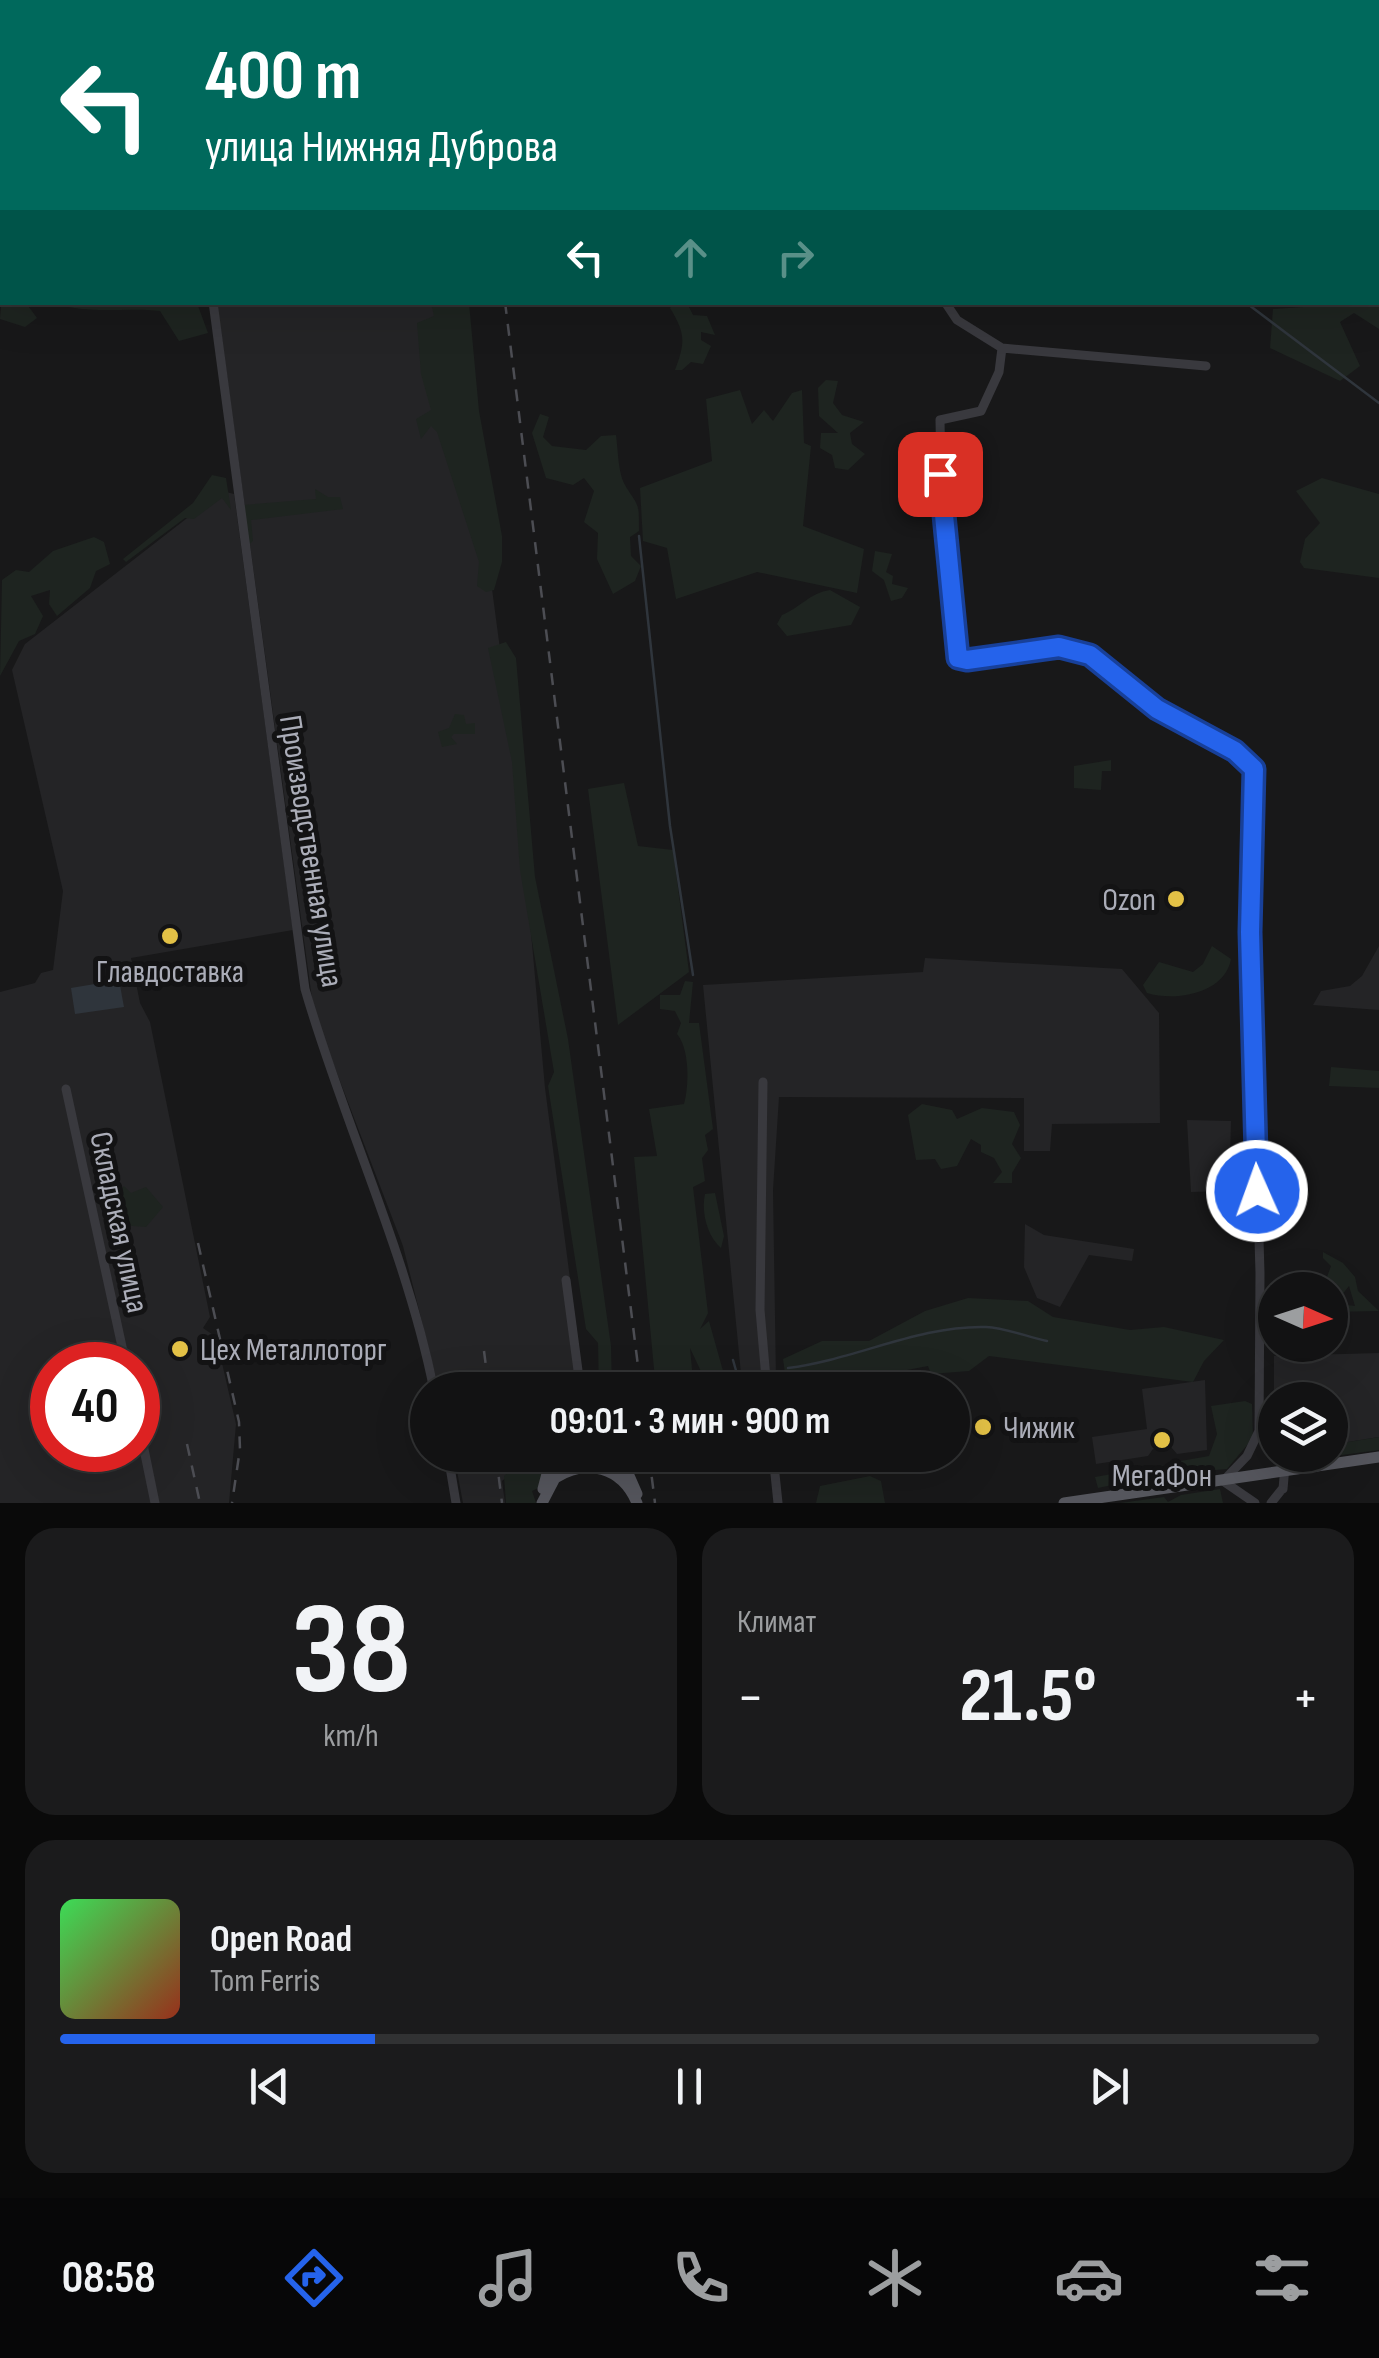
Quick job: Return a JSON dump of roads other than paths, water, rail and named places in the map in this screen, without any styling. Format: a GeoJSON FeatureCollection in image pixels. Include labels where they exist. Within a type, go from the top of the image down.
{"type":"FeatureCollection","features":[{"type":"Feature","properties":{"kind":"main road"},"geometry":{"type":"LineString","coordinates":[[1348,1461],[1379,1457]]}},
{"type":"Feature","properties":{"kind":"main road"},"geometry":{"type":"LineString","coordinates":[[1064,1503],[1222,1481],[1258,1471]]}},
{"type":"Feature","properties":{"kind":"main road"},"geometry":{"type":"LineString","coordinates":[[541,1503],[548,1472]]}},
{"type":"Feature","properties":{"kind":"main road"},"geometry":{"type":"LineString","coordinates":[[541,1503],[555,1478],[569,1472]]}},
{"type":"Feature","properties":{"kind":"main road"},"geometry":{"type":"LineString","coordinates":[[611,1472],[622,1480],[638,1503]]}},
{"type":"Feature","properties":{"kind":"main road"},"geometry":{"type":"LineString","coordinates":[[626,1472],[638,1503]]}},
{"type":"Feature","properties":{"kind":"street","name":"Производственная улица"},"geometry":{"type":"LineString","coordinates":[[213,305],[305,989],[322,1047],[399,1252],[429,1372]]}},
{"type":"Feature","properties":{"kind":"street"},"geometry":{"type":"LineString","coordinates":[[947,305],[957,320],[1002,348],[1206,366]]}},
{"type":"Feature","properties":{"kind":"street"},"geometry":{"type":"LineString","coordinates":[[1002,348],[999,372],[982,410],[940,420],[940,474],[958,658],[980,659],[1059,647],[1090,655],[1157,709],[1235,751],[1254,769],[1250,932],[1259,1382]]}},
{"type":"Feature","properties":{"kind":"street"},"geometry":{"type":"LineString","coordinates":[[762,1082],[760,1310],[765,1372]]}},
{"type":"Feature","properties":{"kind":"street","name":"Складская улица"},"geometry":{"type":"LineString","coordinates":[[66,1089],[121,1342]]}},
{"type":"Feature","properties":{"kind":"street"},"geometry":{"type":"LineString","coordinates":[[566,1280],[578,1372]]}},
{"type":"Feature","properties":{"kind":"street"},"geometry":{"type":"LineString","coordinates":[[1250,1498],[1238,1478],[1258,1433]]}},
{"type":"Feature","properties":{"kind":"street"},"geometry":{"type":"LineString","coordinates":[[1258,1453],[1222,1481],[1250,1498],[1268,1500],[1277,1496],[1298,1472]]}},
{"type":"Feature","properties":{"kind":"street"},"geometry":{"type":"LineString","coordinates":[[149,1472],[156,1503]]}},
{"type":"Feature","properties":{"kind":"street"},"geometry":{"type":"LineString","coordinates":[[451,1472],[456,1503]]}},
{"type":"Feature","properties":{"kind":"street"},"geometry":{"type":"LineString","coordinates":[[775,1472],[778,1503]]}},
{"type":"Feature","properties":{"kind":"waterway"},"geometry":{"type":"LineString","coordinates":[[1249,305],[1379,403]]}},
{"type":"Feature","properties":{"kind":"waterway"},"geometry":{"type":"LineString","coordinates":[[639,536],[670,826],[693,975]]}},
{"type":"Feature","properties":{"kind":"waterway"},"geometry":{"type":"LineString","coordinates":[[788,1368],[961,1328],[994,1328],[1047,1341]]}},
{"type":"Feature","properties":{"kind":"waterway"},"geometry":{"type":"LineString","coordinates":[[733,1360],[736,1372]]}},
{"type":"Feature","properties":{"kind":"railway"},"geometry":{"type":"LineString","coordinates":[[505,305],[639,1372]]}},
{"type":"Feature","properties":{"kind":"railway"},"geometry":{"type":"LineString","coordinates":[[198,1243],[239,1422],[240,1449],[232,1503]]}},
{"type":"Feature","properties":{"kind":"railway"},"geometry":{"type":"LineString","coordinates":[[484,1351],[487,1372]]}},
{"type":"Feature","properties":{"kind":"railway"},"geometry":{"type":"LineString","coordinates":[[187,1444],[200,1503]]}},
{"type":"Feature","properties":{"kind":"railway"},"geometry":{"type":"LineString","coordinates":[[498,1472],[502,1503]]}},
{"type":"Feature","properties":{"kind":"railway"},"geometry":{"type":"LineString","coordinates":[[651,1472],[655,1503]]}},
{"type":"Feature","properties":{"kind":"place","name":"Ozon"},"geometry":{"type":"Point","coordinates":[1176,899]}},
{"type":"Feature","properties":{"kind":"place","name":"Главдоставка"},"geometry":{"type":"Point","coordinates":[170,936]}},
{"type":"Feature","properties":{"kind":"place","name":"Цех Металлоторг"},"geometry":{"type":"Point","coordinates":[180,1349]}},
{"type":"Feature","properties":{"kind":"place","name":"Чижик"},"geometry":{"type":"Point","coordinates":[983,1427]}},
{"type":"Feature","properties":{"kind":"place","name":"МегаФон"},"geometry":{"type":"Point","coordinates":[1162,1440]}}]}
